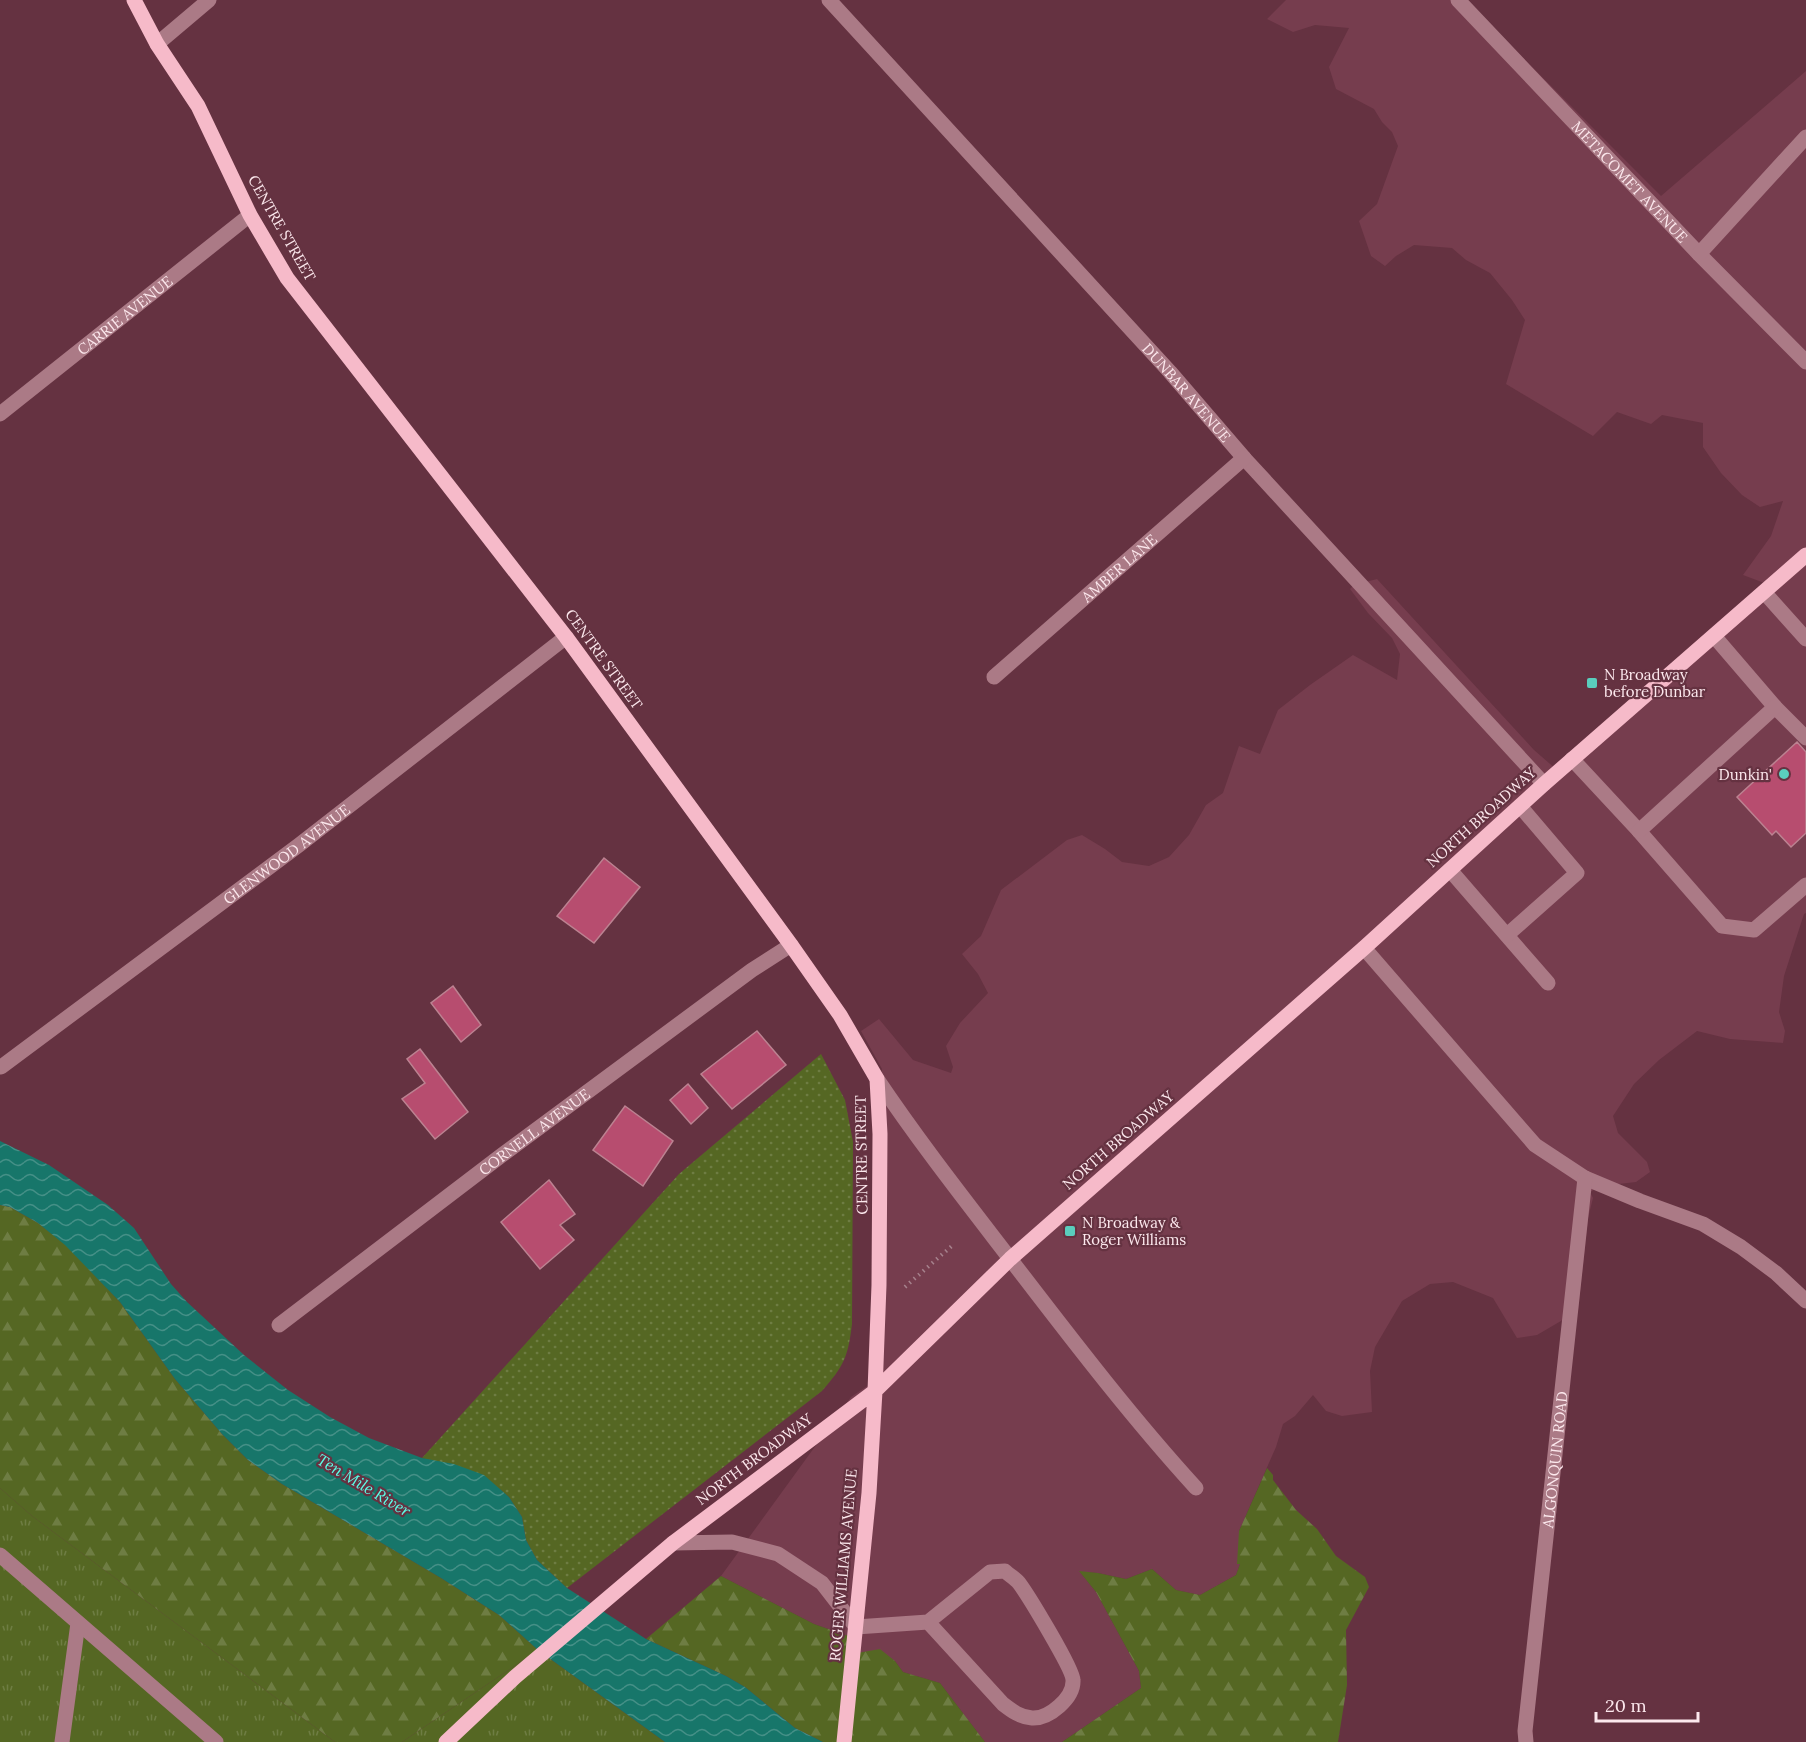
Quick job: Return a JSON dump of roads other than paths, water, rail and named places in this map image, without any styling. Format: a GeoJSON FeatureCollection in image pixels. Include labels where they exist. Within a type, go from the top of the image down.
{"type":"FeatureCollection","features":[{"type":"Feature","properties":{"kind":"main road","name":"CENTRE STREET"},"geometry":{"type":"LineString","coordinates":[[134,0],[157,44],[198,106],[250,215],[287,278],[566,637],[791,945],[840,1015],[877,1079],[880,1134],[879,1285],[875,1391]]}},
{"type":"Feature","properties":{"kind":"main road","name":"NORTH BROADWAY"},"geometry":{"type":"LineString","coordinates":[[446,1742],[515,1677],[673,1543],[875,1391],[1010,1260],[1364,948],[1572,759],[1806,555]]}},
{"type":"Feature","properties":{"kind":"main road","name":"ROGER WILLIAMS AVENUE"},"geometry":{"type":"LineString","coordinates":[[844,1742],[869,1493],[875,1391]]}},
{"type":"Feature","properties":{"kind":"street"},"geometry":{"type":"LineString","coordinates":[[157,44],[209,0]]}},
{"type":"Feature","properties":{"kind":"street","name":"DUNBAR AVENUE"},"geometry":{"type":"LineString","coordinates":[[829,0],[1170,372],[1244,458],[1544,784]]}},
{"type":"Feature","properties":{"kind":"street","name":"METACOMET AVENUE"},"geometry":{"type":"LineString","coordinates":[[1458,0],[1699,254],[1806,363]]}},
{"type":"Feature","properties":{"kind":"street"},"geometry":{"type":"LineString","coordinates":[[1699,254],[1806,137]]}},
{"type":"Feature","properties":{"kind":"street","name":"CARRIE AVENUE"},"geometry":{"type":"LineString","coordinates":[[0,414],[250,215]]}},
{"type":"Feature","properties":{"kind":"street","name":"AMBER LANE"},"geometry":{"type":"LineString","coordinates":[[994,677],[1244,458]]}},
{"type":"Feature","properties":{"kind":"street"},"geometry":{"type":"LineString","coordinates":[[1764,592],[1806,639]]}},
{"type":"Feature","properties":{"kind":"street"},"geometry":{"type":"LineString","coordinates":[[1714,636],[1775,707],[1806,738]]}},
{"type":"Feature","properties":{"kind":"street","name":"GLENWOOD AVENUE"},"geometry":{"type":"LineString","coordinates":[[2,1067],[299,845],[566,637]]}},
{"type":"Feature","properties":{"kind":"street"},"geometry":{"type":"LineString","coordinates":[[1639,831],[1775,707]]}},
{"type":"Feature","properties":{"kind":"street"},"geometry":{"type":"LineString","coordinates":[[1572,759],[1722,926],[1754,930],[1806,885]]}},
{"type":"Feature","properties":{"kind":"street"},"geometry":{"type":"LineString","coordinates":[[1507,935],[1577,873],[1520,806]]}},
{"type":"Feature","properties":{"kind":"street"},"geometry":{"type":"LineString","coordinates":[[1450,870],[1548,983]]}},
{"type":"Feature","properties":{"kind":"street","name":"CORNELL AVENUE"},"geometry":{"type":"LineString","coordinates":[[279,1325],[512,1148],[752,970],[791,945]]}},
{"type":"Feature","properties":{"kind":"street"},"geometry":{"type":"LineString","coordinates":[[1364,948],[1535,1145],[1585,1178],[1703,1224],[1741,1246],[1776,1273],[1806,1301]]}},
{"type":"Feature","properties":{"kind":"street"},"geometry":{"type":"LineString","coordinates":[[877,1079],[921,1145],[1010,1260],[1155,1443],[1196,1488]]}},
{"type":"Feature","properties":{"kind":"street","name":"ALGONQUIN ROAD"},"geometry":{"type":"LineString","coordinates":[[1526,1742],[1526,1719],[1585,1178]]}},
{"type":"Feature","properties":{"kind":"street"},"geometry":{"type":"LineString","coordinates":[[673,1543],[732,1542],[778,1554],[822,1583],[856,1627],[928,1622],[990,1572],[1005,1571],[1018,1581],[1069,1665],[1074,1681],[1067,1698],[1049,1713],[1034,1718],[1016,1714],[1003,1704],[928,1622]]}},
{"type":"Feature","properties":{"kind":"street"},"geometry":{"type":"LineString","coordinates":[[0,1555],[216,1742]]}},
{"type":"Feature","properties":{"kind":"street"},"geometry":{"type":"LineString","coordinates":[[62,1742],[78,1623]]}},
{"type":"Feature","properties":{"kind":"water","name":"Ten Mile River"},"geometry":{"type":"Polygon","coordinates":[[[0,1141],[49,1165],[108,1205],[134,1228],[171,1284],[187,1302],[244,1355],[288,1390],[330,1417],[369,1438],[422,1458],[454,1464],[484,1475],[509,1497],[522,1517],[526,1540],[537,1560],[567,1588],[646,1639],[745,1687],[795,1728],[823,1742],[665,1742],[538,1650],[499,1615],[282,1484],[248,1460],[222,1434],[175,1379],[120,1302],[65,1245],[38,1223],[10,1207],[0,1205],[0,1141]]]}},
{"type":"Feature","properties":{"kind":"place","name":"N Broadway before Dunbar"},"geometry":{"type":"Point","coordinates":[1592,683]}},
{"type":"Feature","properties":{"kind":"place","name":"Dunkin'"},"geometry":{"type":"Point","coordinates":[1784,774]}},
{"type":"Feature","properties":{"kind":"place","name":"N Broadway & Roger Williams"},"geometry":{"type":"Point","coordinates":[1070,1231]}}]}
